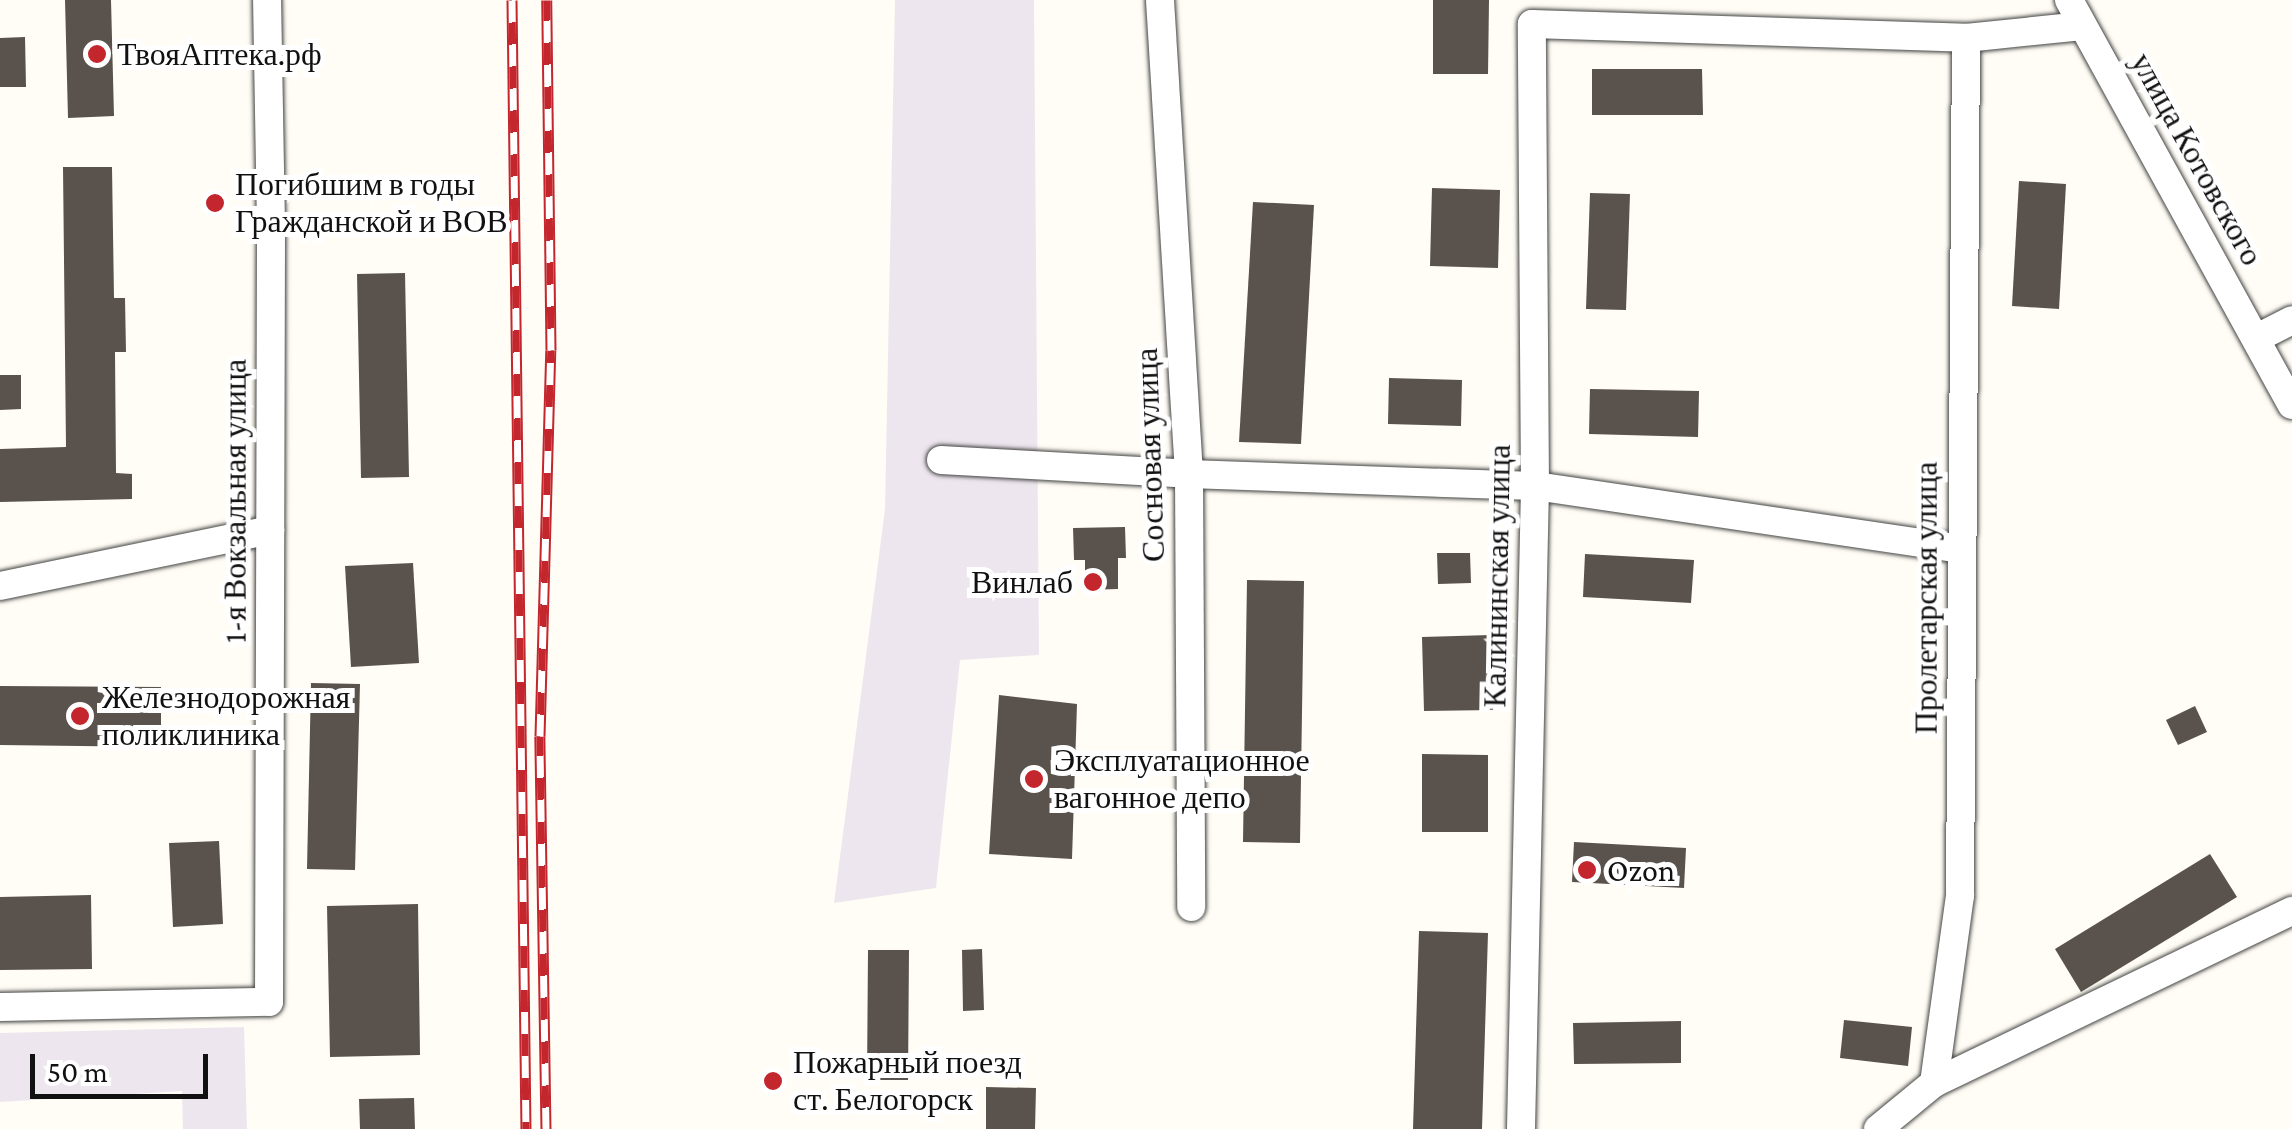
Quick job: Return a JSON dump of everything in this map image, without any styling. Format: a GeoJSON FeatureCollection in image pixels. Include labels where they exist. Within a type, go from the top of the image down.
{"type":"FeatureCollection","features":[{"type":"Feature","properties":{"kind":"street","name":"1-я Вокзальная улица"},"geometry":{"type":"LineString","coordinates":[[0,1007],[269,1002],[267,0]]}},
{"type":"Feature","properties":{"kind":"street","name":"Сосновая улица"},"geometry":{"type":"LineString","coordinates":[[1160,0],[1189,474],[1191,907]]}},
{"type":"Feature","properties":{"kind":"street","name":"улица Котовского"},"geometry":{"type":"LineString","coordinates":[[2069,0],[2292,404]]}},
{"type":"Feature","properties":{"kind":"street","name":"Калининская улица"},"geometry":{"type":"LineString","coordinates":[[1521,1129],[1535,486],[1532,24],[1966,38]]}},
{"type":"Feature","properties":{"kind":"street"},"geometry":{"type":"LineString","coordinates":[[1966,38],[2082,26]]}},
{"type":"Feature","properties":{"kind":"street","name":"Пролетарская улица"},"geometry":{"type":"LineString","coordinates":[[1934,1083],[1960,896],[1966,38]]}},
{"type":"Feature","properties":{"kind":"street"},"geometry":{"type":"LineString","coordinates":[[2257,338],[2292,320]]}},
{"type":"Feature","properties":{"kind":"street"},"geometry":{"type":"LineString","coordinates":[[941,460],[1189,474],[1535,486],[1960,549]]}},
{"type":"Feature","properties":{"kind":"street"},"geometry":{"type":"LineString","coordinates":[[0,586],[270,530]]}},
{"type":"Feature","properties":{"kind":"street"},"geometry":{"type":"LineString","coordinates":[[1878,1129],[1934,1083],[2292,911]]}},
{"type":"Feature","properties":{"kind":"shaded area"},"geometry":{"type":"Polygon","coordinates":[[[895,0],[1034,0],[1039,655],[960,660],[936,888],[834,903],[885,509],[895,0]]]}},
{"type":"Feature","properties":{"kind":"shaded area"},"geometry":{"type":"Polygon","coordinates":[[[244,1027],[247,1129],[183,1129],[182,1091],[0,1102],[0,1033],[244,1027]]]}},
{"type":"Feature","properties":{"kind":"building"},"geometry":{"type":"Polygon","coordinates":[[[65,0],[111,0],[114,116],[68,118],[65,0]]]}},
{"type":"Feature","properties":{"kind":"building"},"geometry":{"type":"Polygon","coordinates":[[[1433,0],[1489,0],[1488,74],[1433,74],[1433,0]]]}},
{"type":"Feature","properties":{"kind":"building"},"geometry":{"type":"Polygon","coordinates":[[[25,37],[26,87],[0,87],[0,38],[25,37]]]}},
{"type":"Feature","properties":{"kind":"building"},"geometry":{"type":"Polygon","coordinates":[[[1592,69],[1702,69],[1703,115],[1592,115],[1592,69]]]}},
{"type":"Feature","properties":{"kind":"building"},"geometry":{"type":"Polygon","coordinates":[[[63,167],[112,167],[114,298],[125,298],[126,352],[115,352],[116,473],[132,474],[132,499],[0,502],[0,449],[66,447],[63,167]]]}},
{"type":"Feature","properties":{"kind":"building"},"geometry":{"type":"Polygon","coordinates":[[[2019,181],[2066,184],[2059,309],[2012,306],[2019,181]]]}},
{"type":"Feature","properties":{"kind":"building"},"geometry":{"type":"Polygon","coordinates":[[[1432,188],[1500,190],[1498,268],[1430,266],[1432,188]]]}},
{"type":"Feature","properties":{"kind":"building"},"geometry":{"type":"Polygon","coordinates":[[[1590,193],[1630,194],[1626,310],[1586,309],[1590,193]]]}},
{"type":"Feature","properties":{"kind":"building"},"geometry":{"type":"Polygon","coordinates":[[[1253,202],[1314,205],[1301,444],[1239,442],[1253,202]]]}},
{"type":"Feature","properties":{"kind":"building"},"geometry":{"type":"Polygon","coordinates":[[[405,273],[409,477],[361,478],[357,274],[405,273]]]}},
{"type":"Feature","properties":{"kind":"building"},"geometry":{"type":"Polygon","coordinates":[[[0,375],[21,375],[21,409],[0,410],[0,375]]]}},
{"type":"Feature","properties":{"kind":"building"},"geometry":{"type":"Polygon","coordinates":[[[1389,378],[1462,380],[1461,426],[1388,424],[1389,378]]]}},
{"type":"Feature","properties":{"kind":"building"},"geometry":{"type":"Polygon","coordinates":[[[1590,389],[1699,391],[1698,437],[1589,434],[1590,389]]]}},
{"type":"Feature","properties":{"kind":"building"},"geometry":{"type":"Polygon","coordinates":[[[1125,527],[1126,558],[1118,558],[1118,589],[1085,590],[1085,560],[1074,560],[1073,528],[1125,527]]]}},
{"type":"Feature","properties":{"kind":"building"},"geometry":{"type":"Polygon","coordinates":[[[1437,553],[1470,553],[1471,583],[1438,584],[1437,553]]]}},
{"type":"Feature","properties":{"kind":"building"},"geometry":{"type":"Polygon","coordinates":[[[1585,554],[1694,560],[1691,603],[1583,597],[1585,554]]]}},
{"type":"Feature","properties":{"kind":"building"},"geometry":{"type":"Polygon","coordinates":[[[413,563],[419,663],[351,667],[345,566],[413,563]]]}},
{"type":"Feature","properties":{"kind":"building"},"geometry":{"type":"Polygon","coordinates":[[[1247,580],[1304,581],[1300,843],[1243,842],[1247,580]]]}},
{"type":"Feature","properties":{"kind":"building"},"geometry":{"type":"Polygon","coordinates":[[[1491,635],[1493,710],[1424,711],[1422,637],[1491,635]]]}},
{"type":"Feature","properties":{"kind":"building"},"geometry":{"type":"Polygon","coordinates":[[[311,683],[360,684],[355,870],[307,869],[311,683]]]}},
{"type":"Feature","properties":{"kind":"building","name":"Железнодорожная поликлиника"},"geometry":{"type":"Polygon","coordinates":[[[0,686],[161,687],[161,747],[0,745],[0,686]]]}},
{"type":"Feature","properties":{"kind":"building","name":"Эксплуатационное вагонное депо"},"geometry":{"type":"Polygon","coordinates":[[[999,695],[1077,704],[1072,859],[989,854],[999,695]]]}},
{"type":"Feature","properties":{"kind":"building"},"geometry":{"type":"Polygon","coordinates":[[[2195,706],[2207,732],[2178,745],[2166,720],[2195,706]]]}},
{"type":"Feature","properties":{"kind":"building"},"geometry":{"type":"Polygon","coordinates":[[[1422,754],[1488,755],[1488,832],[1422,832],[1422,754]]]}},
{"type":"Feature","properties":{"kind":"building"},"geometry":{"type":"Polygon","coordinates":[[[219,841],[223,924],[173,927],[169,843],[219,841]]]}},
{"type":"Feature","properties":{"kind":"building"},"geometry":{"type":"Polygon","coordinates":[[[1574,842],[1686,848],[1684,888],[1572,882],[1574,842]]]}},
{"type":"Feature","properties":{"kind":"building"},"geometry":{"type":"Polygon","coordinates":[[[2210,854],[2237,897],[2081,992],[2055,949],[2210,854]]]}},
{"type":"Feature","properties":{"kind":"building"},"geometry":{"type":"Polygon","coordinates":[[[91,895],[92,969],[0,970],[0,897],[91,895]]]}},
{"type":"Feature","properties":{"kind":"building"},"geometry":{"type":"Polygon","coordinates":[[[418,904],[420,1055],[330,1057],[327,906],[418,904]]]}},
{"type":"Feature","properties":{"kind":"building"},"geometry":{"type":"Polygon","coordinates":[[[1419,931],[1488,933],[1482,1129],[1413,1129],[1419,931]]]}},
{"type":"Feature","properties":{"kind":"building"},"geometry":{"type":"Polygon","coordinates":[[[982,949],[984,1010],[963,1011],[962,950],[982,949]]]}},
{"type":"Feature","properties":{"kind":"building"},"geometry":{"type":"Polygon","coordinates":[[[868,950],[909,950],[908,1080],[867,1080],[868,950]]]}},
{"type":"Feature","properties":{"kind":"building"},"geometry":{"type":"Polygon","coordinates":[[[1844,1020],[1912,1027],[1908,1066],[1840,1058],[1844,1020]]]}},
{"type":"Feature","properties":{"kind":"building"},"geometry":{"type":"Polygon","coordinates":[[[1681,1021],[1681,1063],[1574,1064],[1573,1023],[1681,1021]]]}},
{"type":"Feature","properties":{"kind":"building"},"geometry":{"type":"Polygon","coordinates":[[[986,1087],[1036,1088],[1035,1129],[986,1129],[986,1087]]]}},
{"type":"Feature","properties":{"kind":"building"},"geometry":{"type":"Polygon","coordinates":[[[414,1098],[415,1129],[360,1129],[359,1099],[414,1098]]]}},
{"type":"Feature","properties":{"kind":"railway"},"geometry":{"type":"LineString","coordinates":[[512,0],[526,1129]]}},
{"type":"Feature","properties":{"kind":"railway"},"geometry":{"type":"LineString","coordinates":[[546,1129],[540,736],[551,350],[547,0]]}},
{"type":"Feature","properties":{"kind":"place","name":"ТвояАптека.рф"},"geometry":{"type":"Point","coordinates":[97,54]}},
{"type":"Feature","properties":{"kind":"place","name":"Погибшим в годы Гражданской и ВОВ"},"geometry":{"type":"Point","coordinates":[215,203]}},
{"type":"Feature","properties":{"kind":"place","name":"Винлаб"},"geometry":{"type":"Point","coordinates":[1093,582]}},
{"type":"Feature","properties":{"kind":"place","name":"Железнодорожная поликлиника"},"geometry":{"type":"Point","coordinates":[80,716]}},
{"type":"Feature","properties":{"kind":"place","name":"Эксплуатационное вагонное депо"},"geometry":{"type":"Point","coordinates":[1034,779]}},
{"type":"Feature","properties":{"kind":"place","name":"Ozon"},"geometry":{"type":"Point","coordinates":[1587,870]}},
{"type":"Feature","properties":{"kind":"place","name":"Пожарный поезд ст. Белогорск"},"geometry":{"type":"Point","coordinates":[773,1081]}}]}
